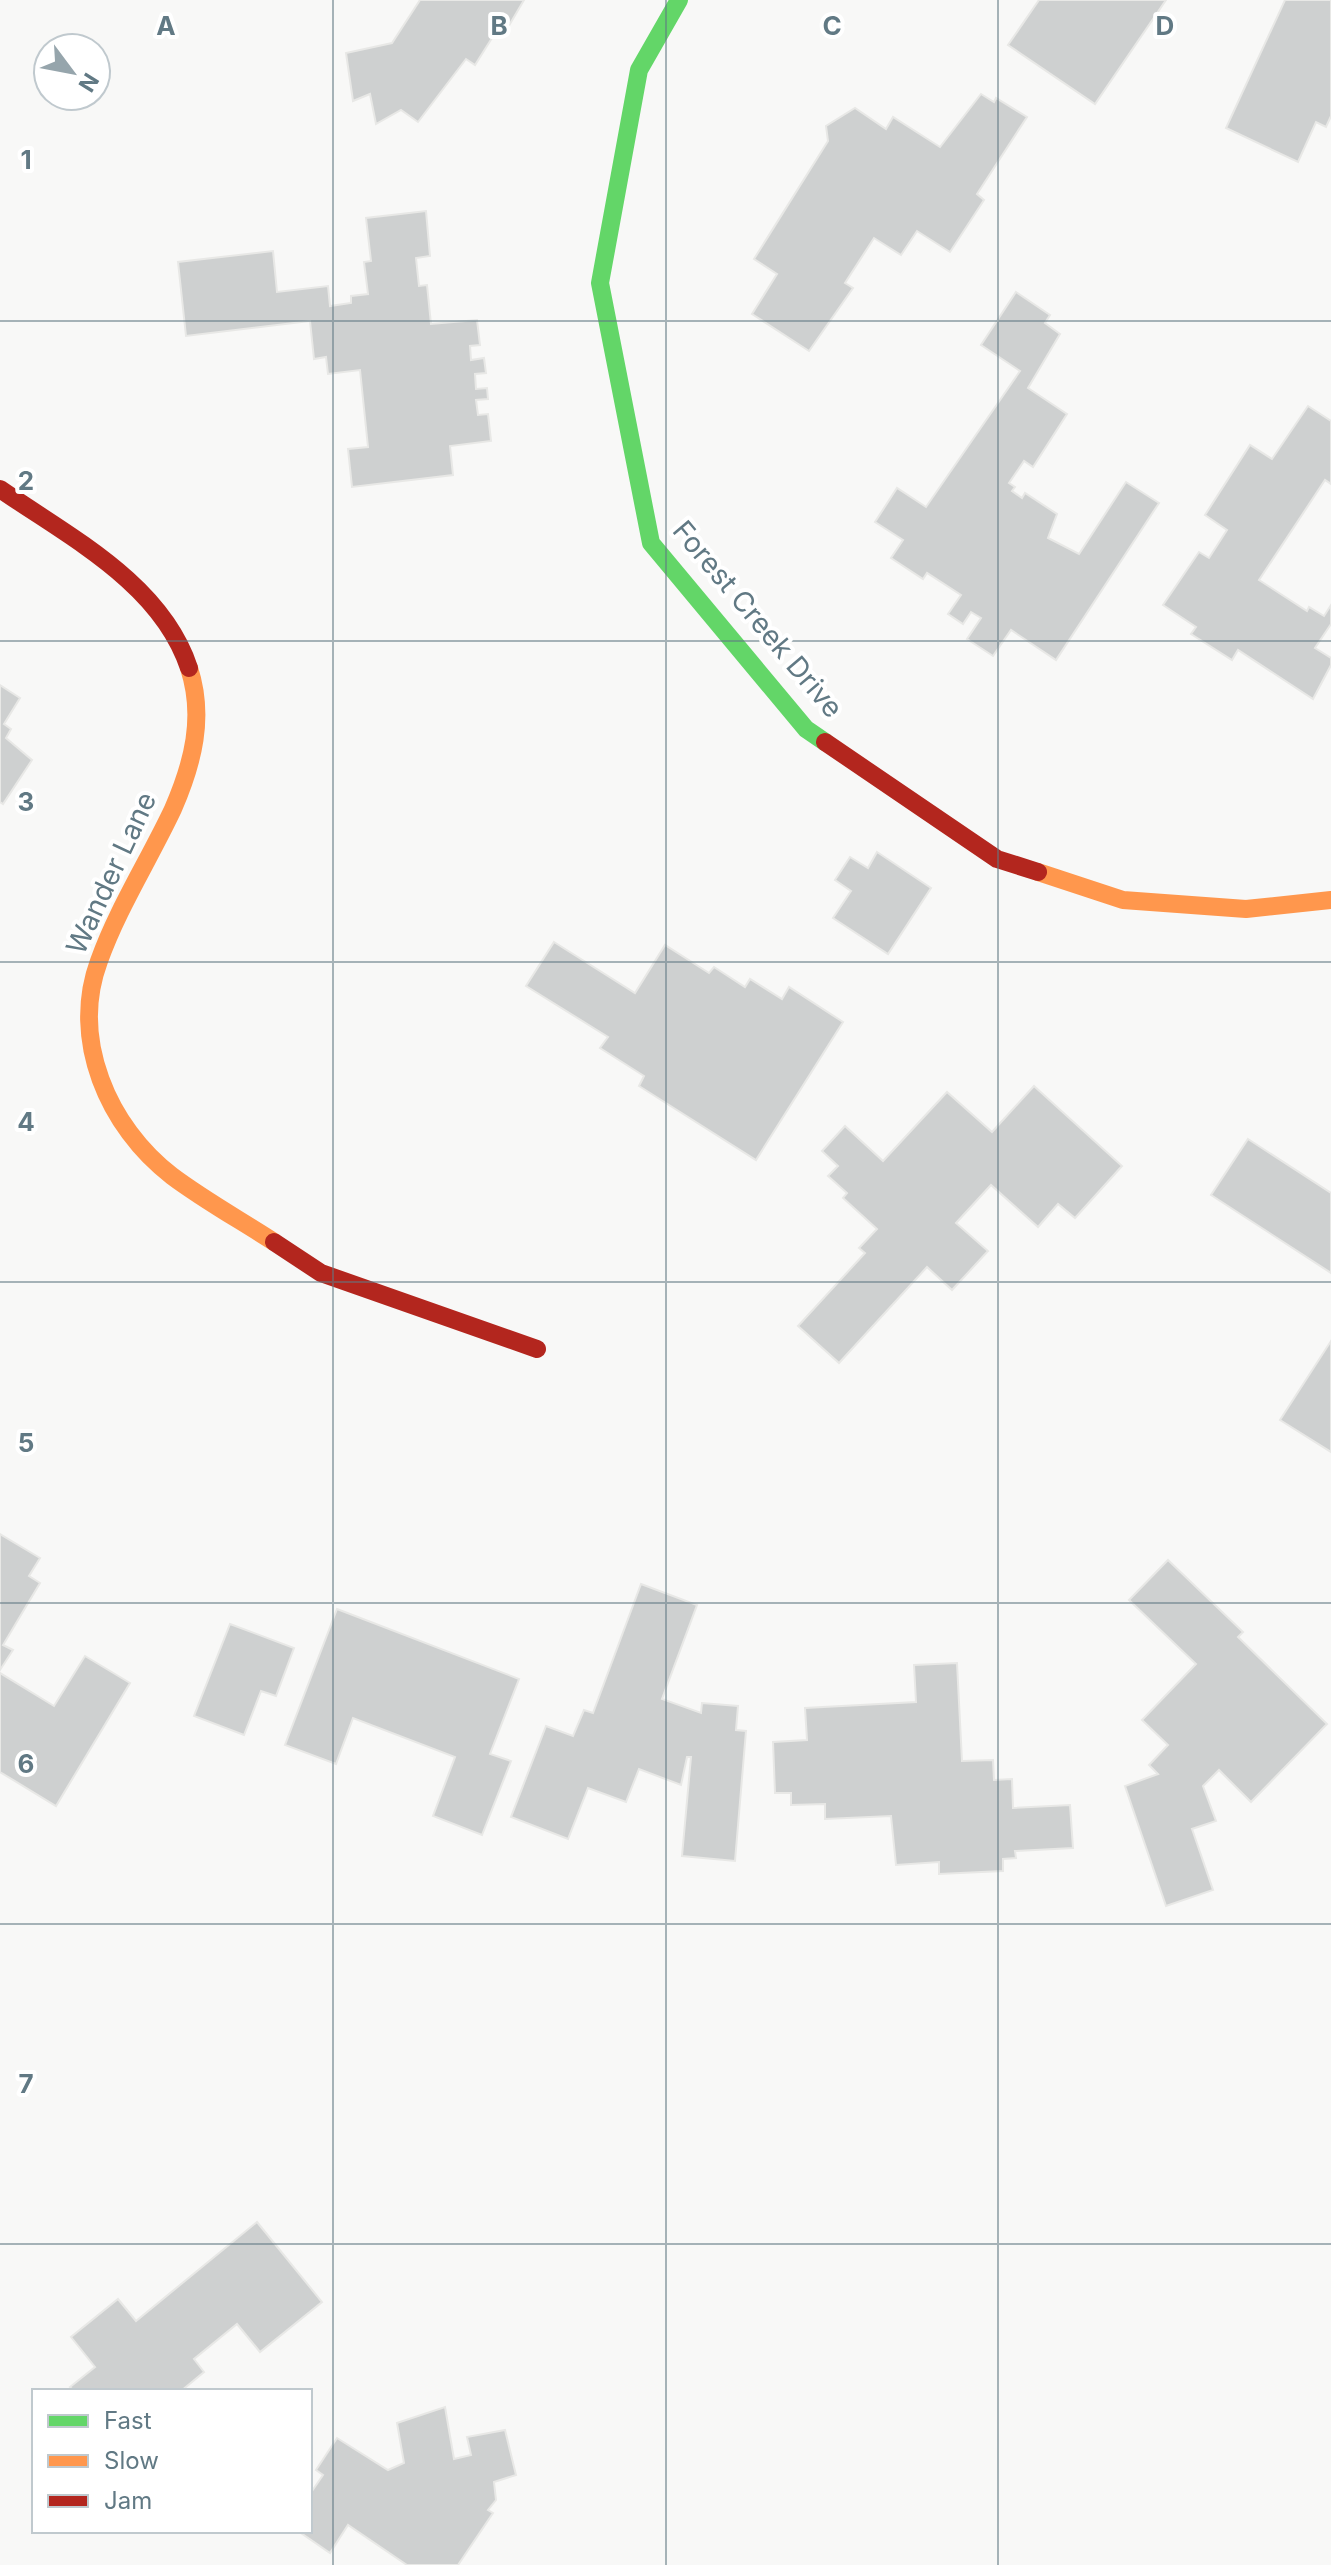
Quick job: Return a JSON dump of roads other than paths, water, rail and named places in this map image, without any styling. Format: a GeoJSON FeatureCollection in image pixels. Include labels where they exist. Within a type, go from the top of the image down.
{"type":"FeatureCollection","features":[{"type":"Feature","properties":{"kind":"street","name":"Forest Creek Drive"},"geometry":{"type":"LineString","coordinates":[[679,0],[639,70],[600,283],[651,543],[806,729],[997,859],[1123,900],[1246,909],[1331,900]]}},
{"type":"Feature","properties":{"kind":"street","name":"Wander Lane"},"geometry":{"type":"LineString","coordinates":[[0,489],[119,574],[154,606],[182,647],[200,700],[194,743],[175,806],[119,912],[94,971],[87,1012],[103,1088],[123,1125],[151,1158],[172,1176],[321,1273],[537,1349]]}}]}
